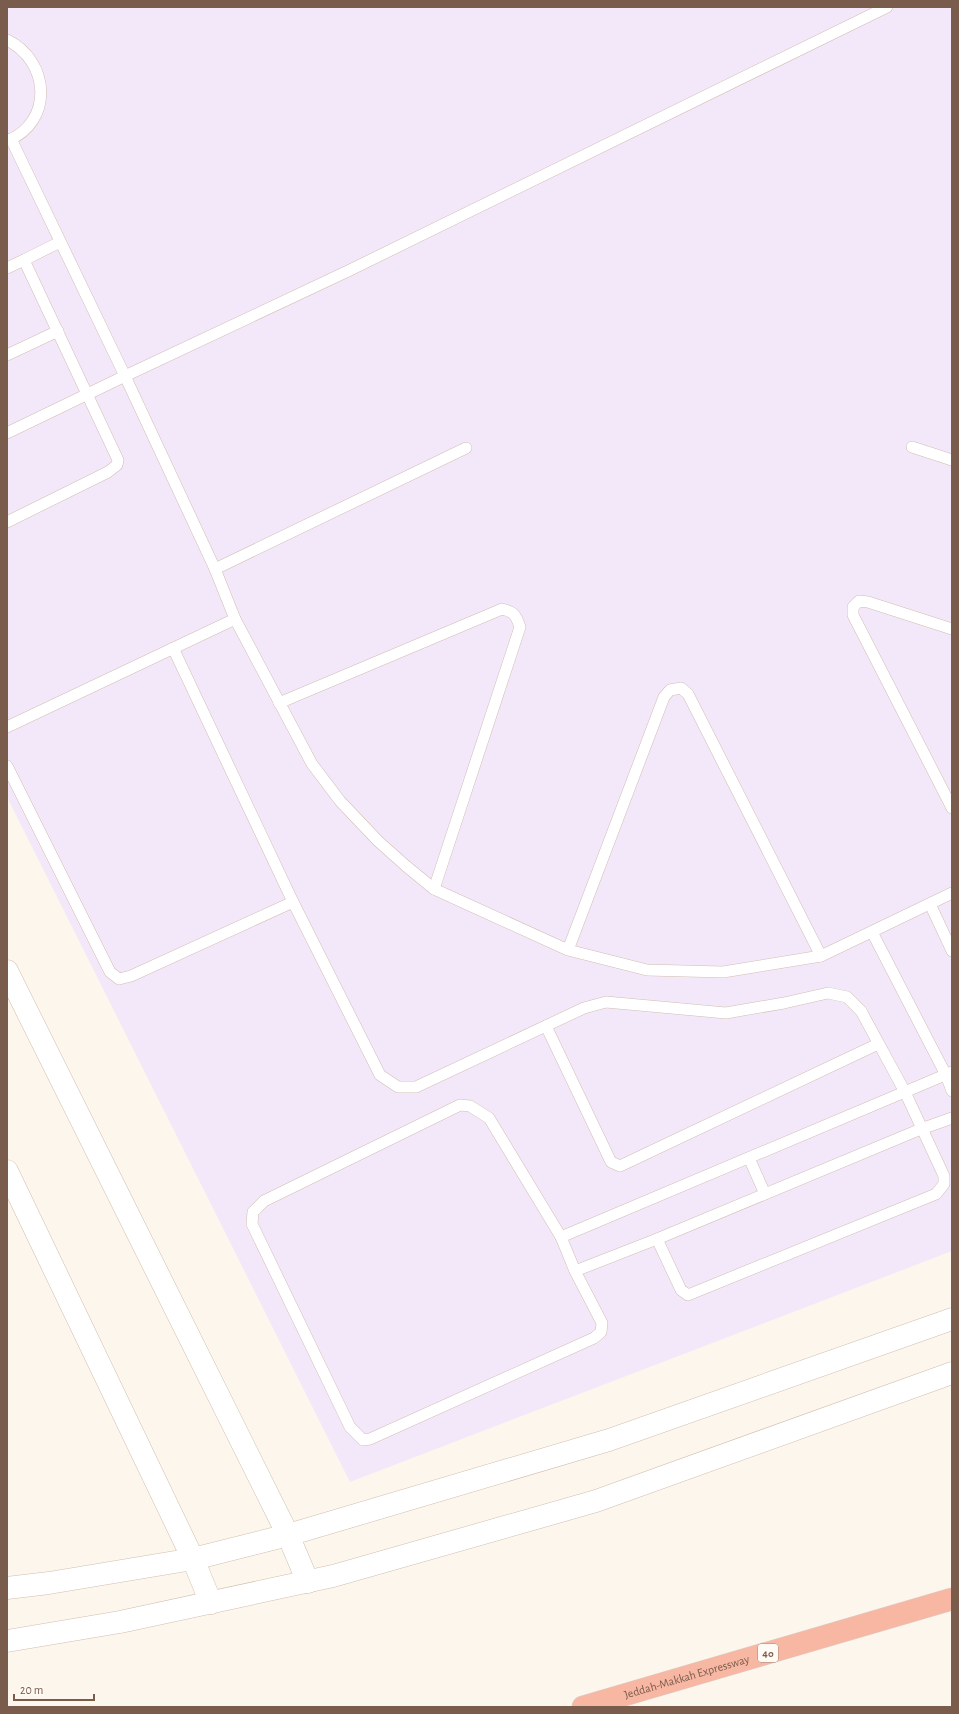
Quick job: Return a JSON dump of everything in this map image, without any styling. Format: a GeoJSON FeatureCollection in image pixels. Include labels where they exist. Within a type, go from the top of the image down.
{"type":"FeatureCollection","features":[{"type":"Feature","properties":{"kind":"highway","name":"Jeddah-Makkah Expressway"},"geometry":{"type":"LineString","coordinates":[[584,1707],[952,1600]]}},
{"type":"Feature","properties":{"kind":"street"},"geometry":{"type":"LineString","coordinates":[[7,971],[288,1535],[308,1582]]}},
{"type":"Feature","properties":{"kind":"street"},"geometry":{"type":"LineString","coordinates":[[7,1171],[193,1559],[211,1603]]}},
{"type":"Feature","properties":{"kind":"street"},"geometry":{"type":"LineString","coordinates":[[7,1588],[49,1583],[193,1559],[288,1535],[609,1440],[952,1319]]}},
{"type":"Feature","properties":{"kind":"street"},"geometry":{"type":"LineString","coordinates":[[7,1641],[120,1622],[333,1576],[596,1500],[952,1372]]}},
{"type":"Feature","properties":{"kind":"lane"},"geometry":{"type":"LineString","coordinates":[[7,433],[355,268],[887,7]]}},
{"type":"Feature","properties":{"kind":"lane"},"geometry":{"type":"LineString","coordinates":[[7,40],[16,44],[27,53],[35,65],[40,79],[41,93],[39,108],[33,121],[23,132],[9,140],[125,376],[215,569],[235,619],[279,703],[312,764],[340,801],[378,841],[434,888],[568,950],[647,970],[723,972],[822,956],[952,893]]}},
{"type":"Feature","properties":{"kind":"lane"},"geometry":{"type":"LineString","coordinates":[[7,268],[60,242]]}},
{"type":"Feature","properties":{"kind":"lane"},"geometry":{"type":"LineString","coordinates":[[7,522],[108,472],[117,465],[118,460],[24,260]]}},
{"type":"Feature","properties":{"kind":"lane"},"geometry":{"type":"LineString","coordinates":[[7,355],[58,331]]}},
{"type":"Feature","properties":{"kind":"lane"},"geometry":{"type":"LineString","coordinates":[[215,569],[466,448]]}},
{"type":"Feature","properties":{"kind":"lane"},"geometry":{"type":"LineString","coordinates":[[912,448],[952,460]]}},
{"type":"Feature","properties":{"kind":"lane"},"geometry":{"type":"LineString","coordinates":[[952,629],[868,602],[859,601],[853,607],[853,615],[952,808]]}},
{"type":"Feature","properties":{"kind":"lane"},"geometry":{"type":"LineString","coordinates":[[279,703],[502,609],[512,612],[518,619],[520,626],[434,888]]}},
{"type":"Feature","properties":{"kind":"lane"},"geometry":{"type":"LineString","coordinates":[[7,727],[235,619]]}},
{"type":"Feature","properties":{"kind":"lane"},"geometry":{"type":"LineString","coordinates":[[173,648],[293,902],[380,1075],[398,1087],[416,1087],[584,1008],[606,1002],[726,1013],[784,1003],[828,993],[847,996],[861,1011],[905,1092],[944,1176],[944,1184],[936,1194],[927,1199],[688,1295],[681,1290],[657,1239]]}},
{"type":"Feature","properties":{"kind":"lane"},"geometry":{"type":"LineString","coordinates":[[568,950],[664,697],[670,690],[681,688],[688,694],[822,956]]}},
{"type":"Feature","properties":{"kind":"lane"},"geometry":{"type":"LineString","coordinates":[[7,766],[110,972],[119,979],[131,976],[293,902]]}},
{"type":"Feature","properties":{"kind":"lane"},"geometry":{"type":"LineString","coordinates":[[930,904],[952,951]]}},
{"type":"Feature","properties":{"kind":"lane"},"geometry":{"type":"LineString","coordinates":[[872,932],[949,1073],[952,1091]]}},
{"type":"Feature","properties":{"kind":"lane"},"geometry":{"type":"LineString","coordinates":[[546,1026],[611,1162],[620,1166],[878,1044]]}},
{"type":"Feature","properties":{"kind":"lane"},"geometry":{"type":"LineString","coordinates":[[561,1237],[949,1073]]}},
{"type":"Feature","properties":{"kind":"lane"},"geometry":{"type":"LineString","coordinates":[[460,1105],[470,1106],[481,1111],[489,1118],[561,1237],[575,1270],[602,1323],[601,1332],[594,1338],[370,1439],[363,1440],[350,1427],[252,1224],[253,1212],[264,1200],[460,1105]]}},
{"type":"Feature","properties":{"kind":"lane"},"geometry":{"type":"LineString","coordinates":[[575,1270],[657,1239],[921,1129],[952,1118]]}},
{"type":"Feature","properties":{"kind":"lane"},"geometry":{"type":"LineString","coordinates":[[749,1158],[765,1194]]}},
{"type":"Feature","properties":{"kind":"shaded area"},"geometry":{"type":"Polygon","coordinates":[[[7,7],[952,7],[952,1251],[350,1482],[7,797],[7,7]]]}}]}
